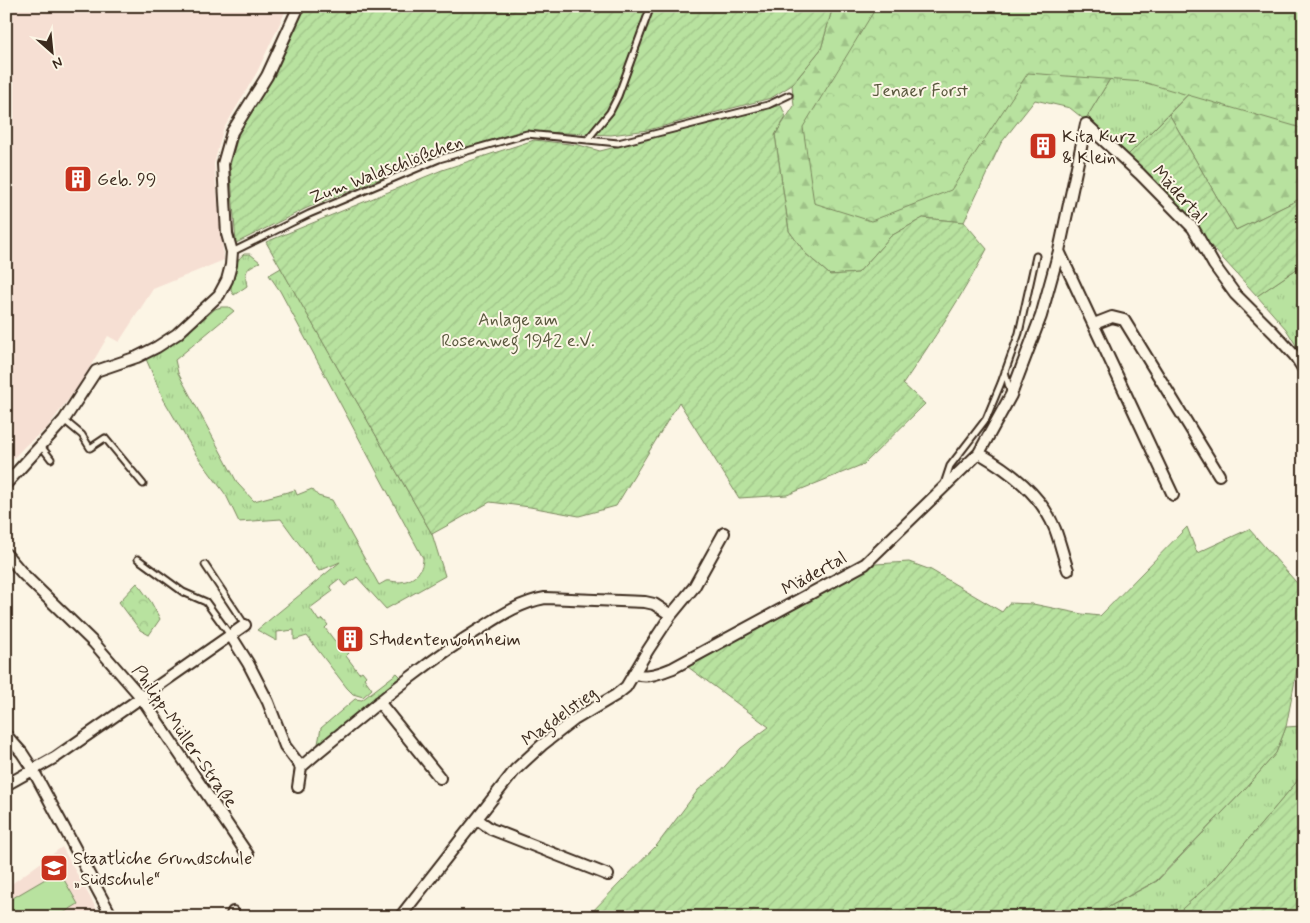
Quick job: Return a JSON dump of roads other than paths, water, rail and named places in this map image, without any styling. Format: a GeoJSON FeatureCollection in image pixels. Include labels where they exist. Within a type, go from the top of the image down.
{"type":"FeatureCollection","features":[{"type":"Feature","properties":{"kind":"street"},"geometry":{"type":"LineString","coordinates":[[6,484],[64,420],[96,371],[137,358],[157,347],[176,334],[220,295],[227,280],[232,252],[227,234],[223,164],[232,132],[266,76],[299,6]]}},
{"type":"Feature","properties":{"kind":"street","name":"Mädertal"},"geometry":{"type":"LineString","coordinates":[[635,674],[657,675],[673,668],[864,564],[979,453],[1011,395],[1041,316],[1059,251],[1086,124],[1140,174],[1193,228],[1214,265],[1235,294],[1279,339],[1304,370]]}},
{"type":"Feature","properties":{"kind":"street"},"geometry":{"type":"LineString","coordinates":[[1059,251],[1173,495]]}},
{"type":"Feature","properties":{"kind":"street"},"geometry":{"type":"LineString","coordinates":[[1094,324],[1112,317],[1124,320],[1219,475]]}},
{"type":"Feature","properties":{"kind":"street"},"geometry":{"type":"LineString","coordinates":[[979,453],[1004,468],[1040,504],[1054,528],[1068,570]]}},
{"type":"Feature","properties":{"kind":"street","name":"Magdelstieg"},"geometry":{"type":"LineString","coordinates":[[400,917],[515,770],[542,745],[574,720],[626,687],[648,650],[694,586],[724,533]]}},
{"type":"Feature","properties":{"kind":"street","name":"Philipp-Müller-Straße"},"geometry":{"type":"LineString","coordinates":[[6,554],[23,574],[94,643],[141,697],[248,855]]}},
{"type":"Feature","properties":{"kind":"street"},"geometry":{"type":"LineString","coordinates":[[298,787],[301,767],[379,702],[446,649],[516,607],[532,600],[545,598],[645,602],[654,604],[672,615]]}},
{"type":"Feature","properties":{"kind":"street"},"geometry":{"type":"LineString","coordinates":[[6,785],[56,757],[245,625]]}},
{"type":"Feature","properties":{"kind":"street"},"geometry":{"type":"LineString","coordinates":[[231,636],[248,663],[268,702],[285,746],[301,767]]}},
{"type":"Feature","properties":{"kind":"street"},"geometry":{"type":"LineString","coordinates":[[379,702],[440,778]]}},
{"type":"Feature","properties":{"kind":"street"},"geometry":{"type":"LineString","coordinates":[[6,735],[22,753],[33,770],[112,917]]}},
{"type":"Feature","properties":{"kind":"street"},"geometry":{"type":"LineString","coordinates":[[477,819],[491,829],[608,875]]}},
{"type":"Feature","properties":{"kind":"lane"},"geometry":{"type":"LineString","coordinates":[[586,140],[610,112],[618,96],[651,6]]}},
{"type":"Feature","properties":{"kind":"lane","name":"Zum Waldschlößchen"},"geometry":{"type":"LineString","coordinates":[[232,252],[308,214],[439,159],[527,134],[618,143],[768,105],[790,95]]}},
{"type":"Feature","properties":{"kind":"lane"},"geometry":{"type":"LineString","coordinates":[[943,487],[950,466],[986,419],[1019,333],[1036,256]]}},
{"type":"Feature","properties":{"kind":"lane"},"geometry":{"type":"LineString","coordinates":[[1005,370],[1011,395]]}},
{"type":"Feature","properties":{"kind":"lane"},"geometry":{"type":"LineString","coordinates":[[64,420],[82,435],[90,448],[105,438],[143,484]]}},
{"type":"Feature","properties":{"kind":"lane"},"geometry":{"type":"LineString","coordinates":[[41,446],[51,459]]}},
{"type":"Feature","properties":{"kind":"lane"},"geometry":{"type":"LineString","coordinates":[[138,559],[184,592],[206,602],[231,636]]}},
{"type":"Feature","properties":{"kind":"lane"},"geometry":{"type":"LineString","coordinates":[[204,565],[245,625]]}},
{"type":"Feature","properties":{"kind":"place","name":"Kita Kurz & Klein"},"geometry":{"type":"Point","coordinates":[1043,146]}},
{"type":"Feature","properties":{"kind":"place","name":"Geb. 99"},"geometry":{"type":"Point","coordinates":[78,179]}},
{"type":"Feature","properties":{"kind":"place","name":"Studentenwohnheim"},"geometry":{"type":"Point","coordinates":[350,639]}},
{"type":"Feature","properties":{"kind":"place","name":"Staatliche Grundschule „Südschule“"},"geometry":{"type":"Point","coordinates":[54,868]}},
{"type":"Feature","properties":{"kind":"park label","name":"Jenaer Forst"},"geometry":{"type":"Point","coordinates":[920,90]}},
{"type":"Feature","properties":{"kind":"park label","name":"Anlage am Rosenweg 1942 e.V."},"geometry":{"type":"Point","coordinates":[518,329]}}]}
